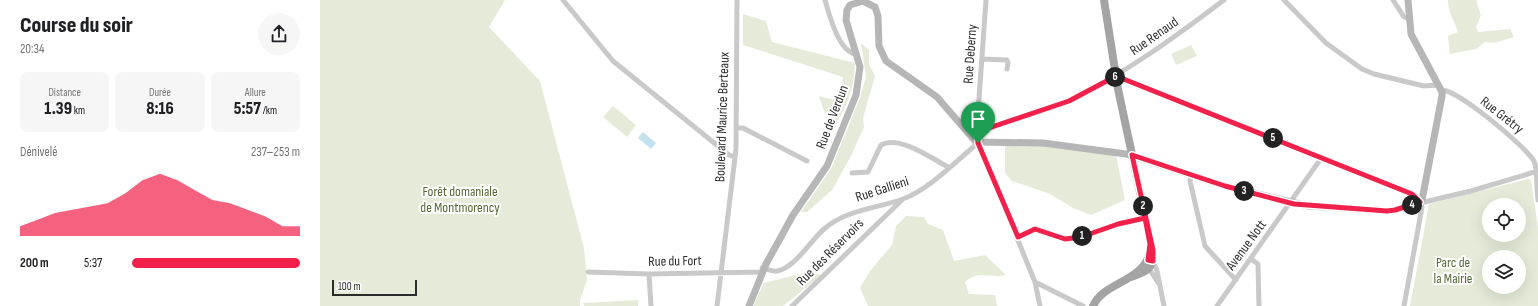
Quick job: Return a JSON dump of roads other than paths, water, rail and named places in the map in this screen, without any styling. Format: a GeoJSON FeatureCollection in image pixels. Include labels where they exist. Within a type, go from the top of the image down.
{"type":"FeatureCollection","features":[{"type":"Feature","properties":{"kind":"main road"},"geometry":{"type":"LineString","coordinates":[[1104,0],[1116,76],[1150,241],[1149,269],[1131,277]]}},
{"type":"Feature","properties":{"kind":"main road"},"geometry":{"type":"LineString","coordinates":[[978,143],[1043,143],[1132,155],[1191,176],[1291,203],[1308,206],[1387,211],[1420,202],[1426,190],[1442,96],[1440,87],[1413,40],[1409,19],[1408,0]]}},
{"type":"Feature","properties":{"kind":"main road","name":"Rue de Verdun"},"geometry":{"type":"LineString","coordinates":[[749,306],[763,269],[793,215],[820,178],[833,152],[859,86],[860,67],[846,22],[846,14],[850,5],[863,1],[872,4],[878,13],[879,46],[886,61],[937,97],[978,143]]}},
{"type":"Feature","properties":{"kind":"main road"},"geometry":{"type":"LineString","coordinates":[[1093,306],[1099,297],[1131,277],[1150,260]]}},
{"type":"Feature","properties":{"kind":"street"},"geometry":{"type":"LineString","coordinates":[[563,0],[613,61],[728,155],[735,157]]}},
{"type":"Feature","properties":{"kind":"street","name":"Boulevard Maurice Berteaux"},"geometry":{"type":"LineString","coordinates":[[717,306],[735,157],[738,0]]}},
{"type":"Feature","properties":{"kind":"street"},"geometry":{"type":"LineString","coordinates":[[825,0],[838,37],[849,50],[857,54]]}},
{"type":"Feature","properties":{"kind":"street","name":"Rue Deberny"},"geometry":{"type":"LineString","coordinates":[[978,143],[977,127],[986,0]]}},
{"type":"Feature","properties":{"kind":"street","name":"Rue Renaud"},"geometry":{"type":"LineString","coordinates":[[978,134],[995,125],[1049,109],[1069,101],[1116,76],[1165,44],[1224,0]]}},
{"type":"Feature","properties":{"kind":"street"},"geometry":{"type":"LineString","coordinates":[[1284,0],[1326,44],[1362,69],[1374,74],[1424,86],[1440,87]]}},
{"type":"Feature","properties":{"kind":"street"},"geometry":{"type":"LineString","coordinates":[[1393,0],[1404,17],[1409,19]]}},
{"type":"Feature","properties":{"kind":"street"},"geometry":{"type":"LineString","coordinates":[[982,59],[1007,60],[1007,69]]}},
{"type":"Feature","properties":{"kind":"street"},"geometry":{"type":"LineString","coordinates":[[1116,76],[1414,195],[1420,202],[1421,210],[1404,306]]}},
{"type":"Feature","properties":{"kind":"street","name":"Rue Grétry"},"geometry":{"type":"LineString","coordinates":[[1440,87],[1448,90],[1508,134],[1530,156],[1537,171]]}},
{"type":"Feature","properties":{"kind":"street"},"geometry":{"type":"LineString","coordinates":[[736,128],[743,128],[807,161]]}},
{"type":"Feature","properties":{"kind":"street"},"geometry":{"type":"LineString","coordinates":[[852,173],[868,172],[881,145],[892,141],[903,144],[948,167]]}},
{"type":"Feature","properties":{"kind":"street"},"geometry":{"type":"LineString","coordinates":[[978,143],[1018,237],[1035,282],[1040,306]]}},
{"type":"Feature","properties":{"kind":"street","name":"Rue Gallieni"},"geometry":{"type":"LineString","coordinates":[[763,269],[775,271],[784,267],[799,257],[825,228],[842,217],[858,210],[903,199],[921,190],[978,143]]}},
{"type":"Feature","properties":{"kind":"street","name":"Avenue Nott"},"geometry":{"type":"LineString","coordinates":[[1217,306],[1322,157]]}},
{"type":"Feature","properties":{"kind":"street"},"geometry":{"type":"LineString","coordinates":[[1420,202],[1458,194],[1537,171],[1536,181],[1538,200]]}},
{"type":"Feature","properties":{"kind":"street"},"geometry":{"type":"LineString","coordinates":[[1191,176],[1190,181],[1205,246],[1236,280]]}},
{"type":"Feature","properties":{"kind":"street","name":"Rue des Réservoirs"},"geometry":{"type":"LineString","coordinates":[[792,306],[903,199]]}},
{"type":"Feature","properties":{"kind":"street"},"geometry":{"type":"LineString","coordinates":[[1018,237],[1035,229],[1065,239],[1081,237],[1118,224],[1145,218]]}},
{"type":"Feature","properties":{"kind":"street"},"geometry":{"type":"LineString","coordinates":[[1250,259],[1258,264],[1259,306]]}},
{"type":"Feature","properties":{"kind":"street"},"geometry":{"type":"LineString","coordinates":[[1150,260],[1161,289],[1164,306]]}},
{"type":"Feature","properties":{"kind":"street","name":"Rue du Fort"},"geometry":{"type":"LineString","coordinates":[[588,272],[649,274],[763,269]]}},
{"type":"Feature","properties":{"kind":"street"},"geometry":{"type":"LineString","coordinates":[[1149,269],[1161,289]]}},
{"type":"Feature","properties":{"kind":"street"},"geometry":{"type":"LineString","coordinates":[[649,274],[651,306]]}},
{"type":"Feature","properties":{"kind":"street"},"geometry":{"type":"LineString","coordinates":[[1035,282],[1083,306]]}},
{"type":"Feature","properties":{"kind":"water"},"geometry":{"type":"Polygon","coordinates":[[[643,132],[656,143],[651,149],[638,138],[643,132]]]}},
{"type":"Feature","properties":{"kind":"park label","name":"Forêt domaniale de Montmorency"},"geometry":{"type":"Point","coordinates":[460,200]}},
{"type":"Feature","properties":{"kind":"park label","name":"Parc de la Mairie"},"geometry":{"type":"Point","coordinates":[1453,270]}}]}
